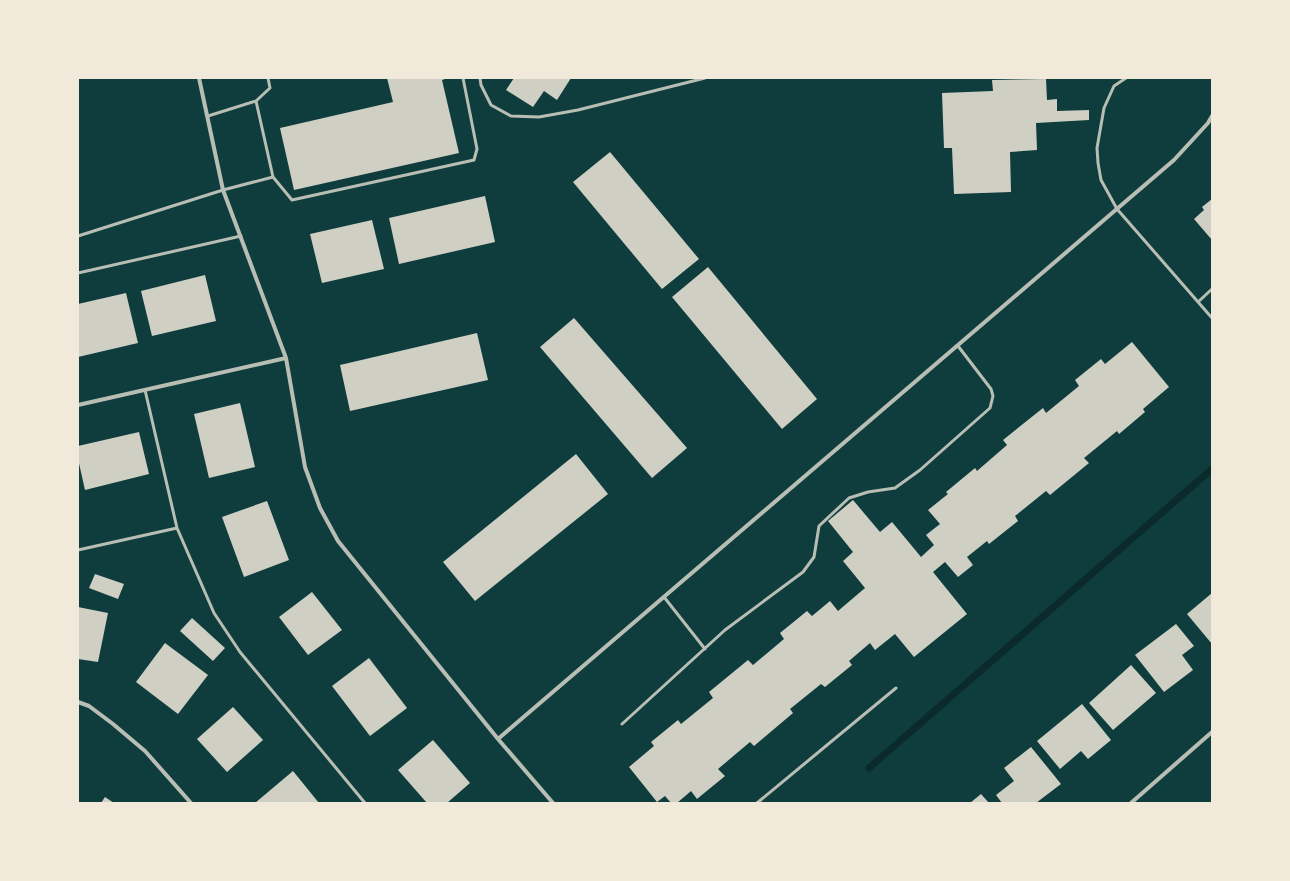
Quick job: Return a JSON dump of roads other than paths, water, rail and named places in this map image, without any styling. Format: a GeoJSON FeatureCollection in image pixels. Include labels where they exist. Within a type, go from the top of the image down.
{"type":"FeatureCollection","features":[{"type":"Feature","properties":{"kind":"street"},"geometry":{"type":"LineString","coordinates":[[200,78],[223,190],[286,358],[305,467],[320,508],[338,541],[498,739],[553,803]]}},
{"type":"Feature","properties":{"kind":"street"},"geometry":{"type":"LineString","coordinates":[[498,739],[1174,160],[1208,123],[1212,116]]}},
{"type":"Feature","properties":{"kind":"street"},"geometry":{"type":"LineString","coordinates":[[78,405],[286,358]]}},
{"type":"Feature","properties":{"kind":"street"},"geometry":{"type":"LineString","coordinates":[[78,702],[89,706],[145,751],[191,803]]}},
{"type":"Feature","properties":{"kind":"street"},"geometry":{"type":"LineString","coordinates":[[1131,803],[1212,732]]}},
{"type":"Feature","properties":{"kind":"lane"},"geometry":{"type":"LineString","coordinates":[[208,116],[256,101],[270,88],[268,78]]}},
{"type":"Feature","properties":{"kind":"lane"},"geometry":{"type":"LineString","coordinates":[[256,101],[273,177],[292,200],[474,160],[477,148],[463,78]]}},
{"type":"Feature","properties":{"kind":"lane"},"geometry":{"type":"LineString","coordinates":[[480,78],[481,85],[491,105],[510,116],[539,118],[578,110],[705,78]]}},
{"type":"Feature","properties":{"kind":"lane"},"geometry":{"type":"LineString","coordinates":[[1126,78],[1114,86],[1104,108],[1097,148],[1101,180],[1117,209],[1212,318]]}},
{"type":"Feature","properties":{"kind":"lane"},"geometry":{"type":"LineString","coordinates":[[78,236],[223,190],[273,177]]}},
{"type":"Feature","properties":{"kind":"lane"},"geometry":{"type":"LineString","coordinates":[[78,273],[240,236]]}},
{"type":"Feature","properties":{"kind":"lane"},"geometry":{"type":"LineString","coordinates":[[1198,302],[1212,289]]}},
{"type":"Feature","properties":{"kind":"lane"},"geometry":{"type":"LineString","coordinates":[[622,724],[725,630],[804,572],[814,557],[819,526],[849,498],[868,492],[895,488],[920,470],[990,408],[993,396],[991,389],[958,346]]}},
{"type":"Feature","properties":{"kind":"lane"},"geometry":{"type":"LineString","coordinates":[[145,390],[177,528],[214,613],[240,652],[365,803]]}},
{"type":"Feature","properties":{"kind":"lane"},"geometry":{"type":"LineString","coordinates":[[78,550],[177,528]]}},
{"type":"Feature","properties":{"kind":"lane"},"geometry":{"type":"LineString","coordinates":[[664,597],[705,649]]}},
{"type":"Feature","properties":{"kind":"lane"},"geometry":{"type":"LineString","coordinates":[[757,803],[896,688]]}},
{"type":"Feature","properties":{"kind":"waterway"},"geometry":{"type":"LineString","coordinates":[[869,768],[1212,469]]}}]}
